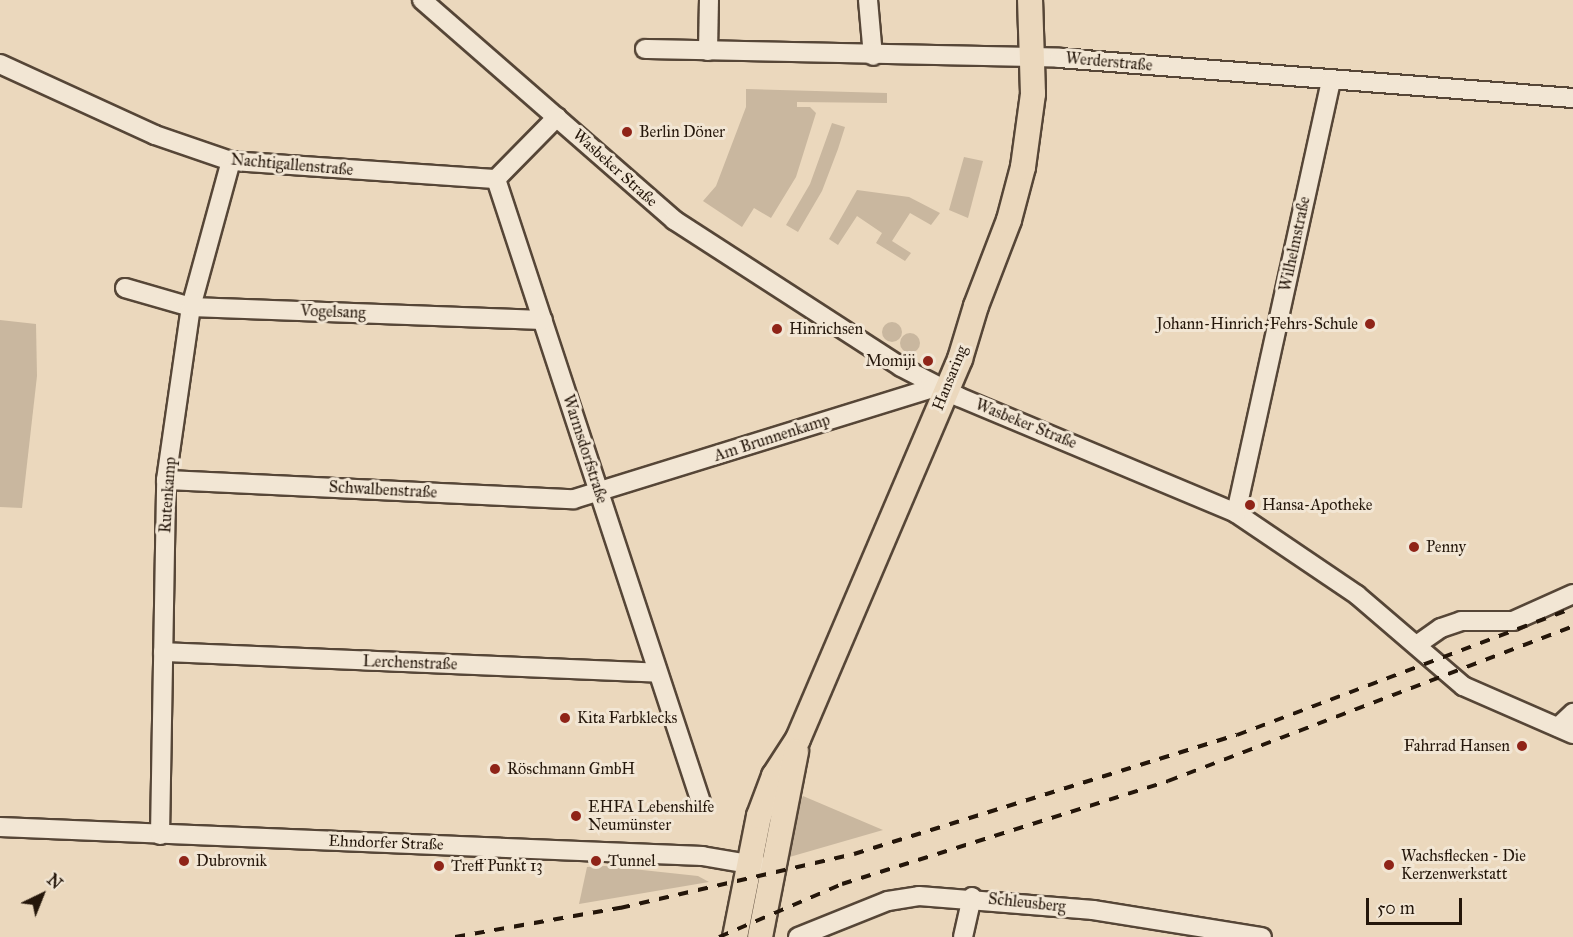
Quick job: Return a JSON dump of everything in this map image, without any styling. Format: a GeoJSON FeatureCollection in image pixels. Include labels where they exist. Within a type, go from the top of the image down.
{"type":"FeatureCollection","features":[{"type":"Feature","properties":{"kind":"main road","name":"Hansaring"},"geometry":{"type":"LineString","coordinates":[[735,937],[747,863],[759,816],[774,776],[798,739],[946,391],[1017,192],[1029,129],[1034,57],[1030,0]]}},
{"type":"Feature","properties":{"kind":"main road","name":"Hansaring"},"geometry":{"type":"LineString","coordinates":[[760,937],[798,739]]}},
{"type":"Feature","properties":{"kind":"street","name":"Wasbeker Straße"},"geometry":{"type":"LineString","coordinates":[[422,0],[692,233],[901,367],[946,391],[1236,513],[1348,589],[1418,644],[1463,686],[1566,731]]}},
{"type":"Feature","properties":{"kind":"street"},"geometry":{"type":"LineString","coordinates":[[708,51],[709,0]]}},
{"type":"Feature","properties":{"kind":"street"},"geometry":{"type":"LineString","coordinates":[[868,0],[873,56]]}},
{"type":"Feature","properties":{"kind":"street","name":"Werderstraße"},"geometry":{"type":"LineString","coordinates":[[645,49],[873,56],[1034,57],[1573,98]]}},
{"type":"Feature","properties":{"kind":"street","name":"Nachtigallenstraße"},"geometry":{"type":"LineString","coordinates":[[0,64],[155,135],[231,161],[496,179]]}},
{"type":"Feature","properties":{"kind":"street","name":"Wilhelmstraße"},"geometry":{"type":"LineString","coordinates":[[1236,513],[1331,80]]}},
{"type":"Feature","properties":{"kind":"street"},"geometry":{"type":"LineString","coordinates":[[496,179],[557,117]]}},
{"type":"Feature","properties":{"kind":"street","name":"Rutenkamp"},"geometry":{"type":"LineString","coordinates":[[160,835],[166,480],[190,307],[231,161]]}},
{"type":"Feature","properties":{"kind":"street","name":"Warmsdorfstraße"},"geometry":{"type":"LineString","coordinates":[[496,179],[701,802]]}},
{"type":"Feature","properties":{"kind":"street","name":"Vogelsang"},"geometry":{"type":"LineString","coordinates":[[125,288],[190,307],[543,320]]}},
{"type":"Feature","properties":{"kind":"street","name":"Am Brunnenkamp"},"geometry":{"type":"LineString","coordinates":[[598,493],[932,388],[946,391]]}},
{"type":"Feature","properties":{"kind":"street","name":"Schwalbenstraße"},"geometry":{"type":"LineString","coordinates":[[166,480],[574,499],[598,493]]}},
{"type":"Feature","properties":{"kind":"street"},"geometry":{"type":"LineString","coordinates":[[1418,644],[1441,628],[1461,621],[1513,621],[1573,594]]}},
{"type":"Feature","properties":{"kind":"street","name":"Lerchenstraße"},"geometry":{"type":"LineString","coordinates":[[163,652],[657,673]]}},
{"type":"Feature","properties":{"kind":"street"},"geometry":{"type":"LineString","coordinates":[[1566,731],[1573,713]]}},
{"type":"Feature","properties":{"kind":"street","name":"Ehndorfer Straße"},"geometry":{"type":"LineString","coordinates":[[0,827],[702,856],[772,867]]}},
{"type":"Feature","properties":{"kind":"street"},"geometry":{"type":"LineString","coordinates":[[963,937],[972,897]]}},
{"type":"Feature","properties":{"kind":"street","name":"Schleusberg"},"geometry":{"type":"LineString","coordinates":[[798,937],[898,898],[972,897],[1093,910],[1235,935],[1262,937]]}},
{"type":"Feature","properties":{"kind":"shaded area"},"geometry":{"type":"Polygon","coordinates":[[[746,89],[887,93],[887,103],[797,102],[797,107],[810,107],[816,113],[796,177],[771,218],[754,208],[742,227],[703,201],[716,186],[746,107],[746,89]]]}},
{"type":"Feature","properties":{"kind":"shaded area"},"geometry":{"type":"Polygon","coordinates":[[[832,123],[845,127],[822,191],[798,232],[786,225],[810,184],[832,123]]]}},
{"type":"Feature","properties":{"kind":"shaded area"},"geometry":{"type":"Polygon","coordinates":[[[964,157],[983,161],[968,218],[949,210],[964,157]]]}},
{"type":"Feature","properties":{"kind":"shaded area"},"geometry":{"type":"Polygon","coordinates":[[[857,190],[909,197],[940,213],[931,225],[910,213],[892,241],[911,253],[905,261],[876,243],[882,233],[857,216],[838,245],[829,239],[857,190]]]}},
{"type":"Feature","properties":{"kind":"shaded area"},"geometry":{"type":"Polygon","coordinates":[[[0,320],[36,324],[37,376],[22,508],[0,507],[0,320]]]}},
{"type":"Feature","properties":{"kind":"shaded area"},"geometry":{"type":"Polygon","coordinates":[[[892,322],[899,325],[902,332],[899,339],[892,342],[885,339],[882,332],[885,325],[892,322]]]}},
{"type":"Feature","properties":{"kind":"shaded area"},"geometry":{"type":"Polygon","coordinates":[[[910,333],[917,336],[920,343],[917,350],[910,353],[903,350],[900,343],[903,336],[910,333]]]}},
{"type":"Feature","properties":{"kind":"shaded area"},"geometry":{"type":"Polygon","coordinates":[[[803,796],[883,830],[786,858],[789,834],[803,796]]]}},
{"type":"Feature","properties":{"kind":"shaded area"},"geometry":{"type":"Polygon","coordinates":[[[605,866],[698,876],[709,882],[579,904],[587,867],[605,866]]]}},
{"type":"Feature","properties":{"kind":"railway"},"geometry":{"type":"LineString","coordinates":[[455,937],[620,908],[854,854],[1237,735],[1573,608]]}},
{"type":"Feature","properties":{"kind":"railway"},"geometry":{"type":"LineString","coordinates":[[719,937],[842,884],[1168,781],[1573,626]]}},
{"type":"Feature","properties":{"kind":"place","name":"Berlin Döner"},"geometry":{"type":"Point","coordinates":[627,132]}},
{"type":"Feature","properties":{"kind":"place","name":"Johann-Hinrich-Fehrs-Schule"},"geometry":{"type":"Point","coordinates":[1370,324]}},
{"type":"Feature","properties":{"kind":"place","name":"Hinrichsen"},"geometry":{"type":"Point","coordinates":[777,329]}},
{"type":"Feature","properties":{"kind":"place","name":"Momiji"},"geometry":{"type":"Point","coordinates":[928,361]}},
{"type":"Feature","properties":{"kind":"place","name":"Hansa-Apotheke"},"geometry":{"type":"Point","coordinates":[1250,505]}},
{"type":"Feature","properties":{"kind":"place","name":"Penny"},"geometry":{"type":"Point","coordinates":[1414,547]}},
{"type":"Feature","properties":{"kind":"place","name":"Kita Farbklecks"},"geometry":{"type":"Point","coordinates":[565,718]}},
{"type":"Feature","properties":{"kind":"place","name":"Fahrrad Hansen"},"geometry":{"type":"Point","coordinates":[1522,746]}},
{"type":"Feature","properties":{"kind":"place","name":"Röschmann GmbH"},"geometry":{"type":"Point","coordinates":[495,769]}},
{"type":"Feature","properties":{"kind":"place","name":"EHFA Lebenshilfe Neumünster"},"geometry":{"type":"Point","coordinates":[576,816]}},
{"type":"Feature","properties":{"kind":"place","name":"Dubrovnik"},"geometry":{"type":"Point","coordinates":[184,861]}},
{"type":"Feature","properties":{"kind":"place","name":"Tunnel"},"geometry":{"type":"Point","coordinates":[596,861]}},
{"type":"Feature","properties":{"kind":"place","name":"Wachsflecken - Die Kerzenwerkstatt"},"geometry":{"type":"Point","coordinates":[1389,865]}},
{"type":"Feature","properties":{"kind":"place","name":"Treff Punkt 13"},"geometry":{"type":"Point","coordinates":[439,866]}}]}
